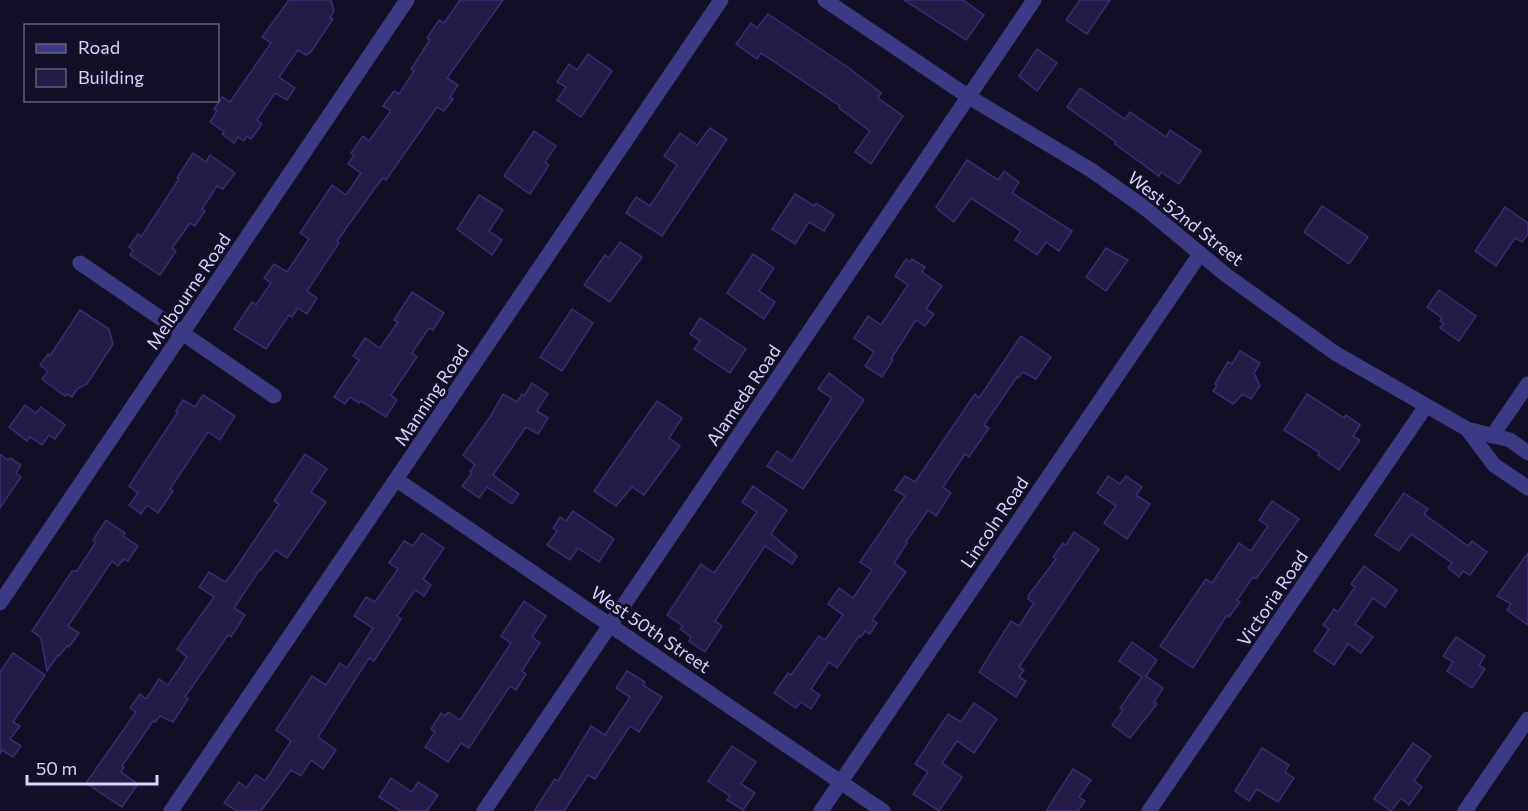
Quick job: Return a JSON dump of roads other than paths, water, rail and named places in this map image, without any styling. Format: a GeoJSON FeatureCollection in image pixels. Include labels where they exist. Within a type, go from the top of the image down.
{"type":"FeatureCollection","features":[{"type":"Feature","properties":{"kind":"street","name":"Melbourne Road"},"geometry":{"type":"LineString","coordinates":[[0,603],[407,0]]}},
{"type":"Feature","properties":{"kind":"street","name":"Manning Road"},"geometry":{"type":"LineString","coordinates":[[171,811],[721,0]]}},
{"type":"Feature","properties":{"kind":"street","name":"West 52nd Street"},"geometry":{"type":"LineString","coordinates":[[825,0],[969,96],[1090,170],[1145,208],[1226,275],[1335,353],[1467,429],[1510,440],[1528,453]]}},
{"type":"Feature","properties":{"kind":"street","name":"Alameda Road"},"geometry":{"type":"LineString","coordinates":[[484,811],[1034,0]]}},
{"type":"Feature","properties":{"kind":"street","name":"Lincoln Road"},"geometry":{"type":"LineString","coordinates":[[821,811],[1200,254]]}},
{"type":"Feature","properties":{"kind":"street"},"geometry":{"type":"LineString","coordinates":[[81,263],[274,396]]}},
{"type":"Feature","properties":{"kind":"street"},"geometry":{"type":"LineString","coordinates":[[1492,436],[1528,384]]}},
{"type":"Feature","properties":{"kind":"street","name":"Victoria Road"},"geometry":{"type":"LineString","coordinates":[[1149,811],[1426,406]]}},
{"type":"Feature","properties":{"kind":"street"},"geometry":{"type":"LineString","coordinates":[[1467,429],[1494,465],[1528,488]]}},
{"type":"Feature","properties":{"kind":"street","name":"West 50th Street"},"geometry":{"type":"LineString","coordinates":[[397,480],[883,811]]}},
{"type":"Feature","properties":{"kind":"street"},"geometry":{"type":"LineString","coordinates":[[1465,811],[1528,719]]}}]}
